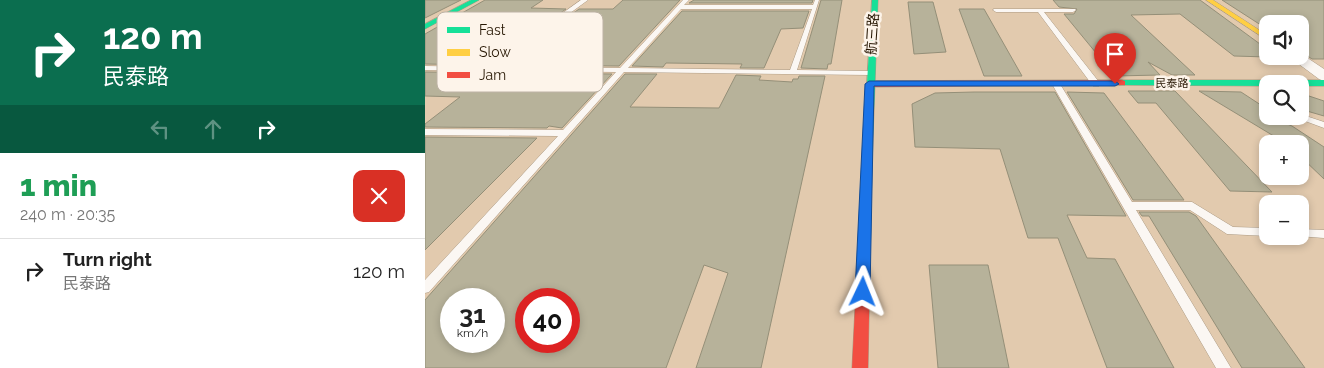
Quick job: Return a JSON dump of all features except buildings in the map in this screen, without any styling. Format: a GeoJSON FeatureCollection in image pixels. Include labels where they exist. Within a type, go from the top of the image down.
{"type":"FeatureCollection","features":[{"type":"Feature","properties":{"kind":"street"},"geometry":{"type":"LineString","coordinates":[[453,12],[476,0]]}},
{"type":"Feature","properties":{"kind":"street","name":"航三路"},"geometry":{"type":"LineString","coordinates":[[860,368],[870,78],[875,0]]}},
{"type":"Feature","properties":{"kind":"street"},"geometry":{"type":"LineString","coordinates":[[1209,0],[1259,33]]}},
{"type":"Feature","properties":{"kind":"street"},"geometry":{"type":"LineString","coordinates":[[425,27],[437,21]]}},
{"type":"Feature","properties":{"kind":"street"},"geometry":{"type":"LineString","coordinates":[[1308,65],[1324,76]]}},
{"type":"Feature","properties":{"kind":"street","name":"民泰路"},"geometry":{"type":"LineString","coordinates":[[870,78],[1056,84],[1324,83]]}},
{"type":"Feature","properties":{"kind":"lane"},"geometry":{"type":"LineString","coordinates":[[568,12],[585,0]]}},
{"type":"Feature","properties":{"kind":"lane"},"geometry":{"type":"LineString","coordinates":[[425,288],[683,3],[816,3],[793,72]]}},
{"type":"Feature","properties":{"kind":"lane"},"geometry":{"type":"LineString","coordinates":[[996,10],[1073,10]]}},
{"type":"Feature","properties":{"kind":"lane"},"geometry":{"type":"LineString","coordinates":[[1040,10],[1096,84]]}},
{"type":"Feature","properties":{"kind":"lane"},"geometry":{"type":"LineString","coordinates":[[603,70],[793,72],[870,78]]}},
{"type":"Feature","properties":{"kind":"lane"},"geometry":{"type":"LineString","coordinates":[[1056,84],[1224,368]]}},
{"type":"Feature","properties":{"kind":"lane"},"geometry":{"type":"LineString","coordinates":[[1309,119],[1324,125]]}},
{"type":"Feature","properties":{"kind":"lane"},"geometry":{"type":"LineString","coordinates":[[425,132],[566,133]]}},
{"type":"Feature","properties":{"kind":"lane"},"geometry":{"type":"LineString","coordinates":[[1128,206],[1192,206],[1231,231],[1259,232]]}},
{"type":"Feature","properties":{"kind":"lane"},"geometry":{"type":"LineString","coordinates":[[1309,233],[1324,234]]}},
{"type":"Feature","properties":{"kind":"traffic: fast"},"geometry":{"type":"LineString","coordinates":[[453,12],[476,0]]}},
{"type":"Feature","properties":{"kind":"traffic: fast"},"geometry":{"type":"LineString","coordinates":[[867,166],[875,0]]}},
{"type":"Feature","properties":{"kind":"traffic: fast"},"geometry":{"type":"LineString","coordinates":[[425,27],[437,21]]}},
{"type":"Feature","properties":{"kind":"traffic: fast"},"geometry":{"type":"LineString","coordinates":[[1122,83],[1324,83]]}},
{"type":"Feature","properties":{"kind":"traffic: slow"},"geometry":{"type":"LineString","coordinates":[[1209,0],[1259,33]]}},
{"type":"Feature","properties":{"kind":"traffic: jam"},"geometry":{"type":"LineString","coordinates":[[870,84],[1122,83]]}},
{"type":"Feature","properties":{"kind":"traffic: jam"},"geometry":{"type":"LineString","coordinates":[[860,368],[867,166]]}},
{"type":"Feature","properties":{"kind":"route"},"geometry":{"type":"LineString","coordinates":[[863,292],[869,84],[1115,84]]}}]}
